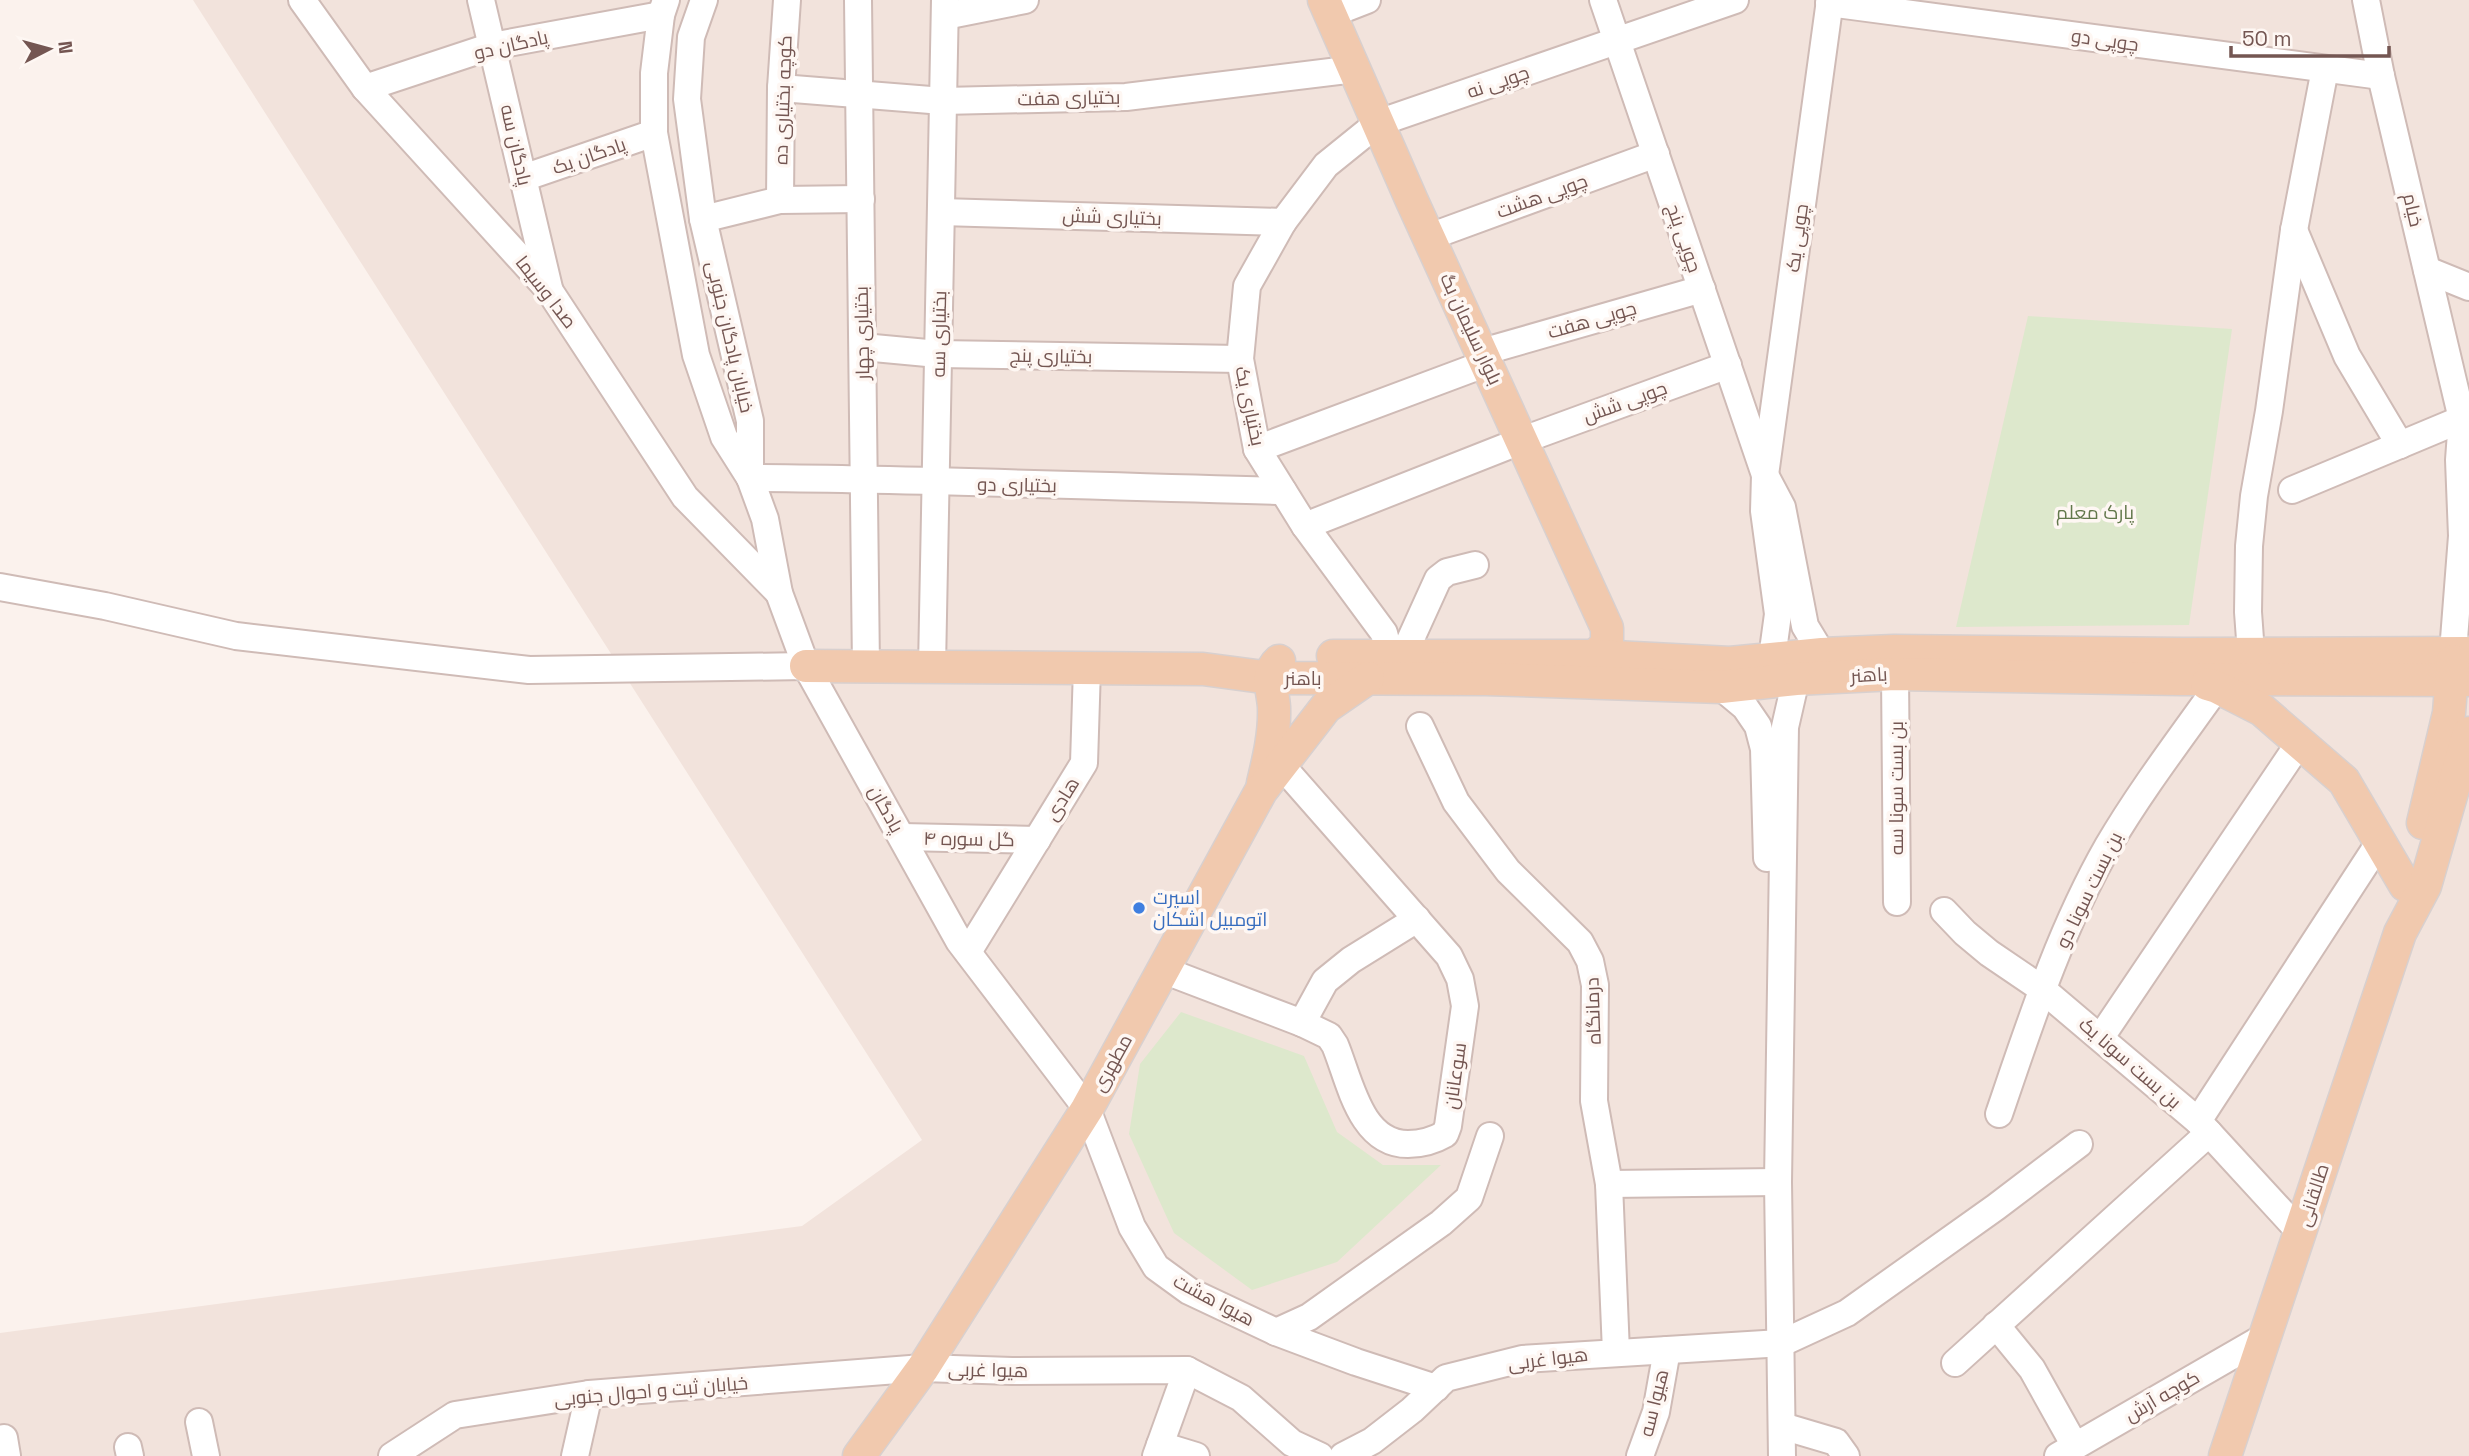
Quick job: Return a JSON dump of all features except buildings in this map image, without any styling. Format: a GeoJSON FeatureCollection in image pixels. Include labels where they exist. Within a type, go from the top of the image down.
{"type":"FeatureCollection","features":[{"type":"Feature","properties":{"kind":"main road","name":"بلوار سلیمان بگ"},"geometry":{"type":"LineString","coordinates":[[1328,7],[1429,237],[1607,628],[1607,644],[1595,656]]}},
{"type":"Feature","properties":{"kind":"main road","name":"باهنر"},"geometry":{"type":"LineString","coordinates":[[806,666],[1203,669],[1277,667],[1397,656],[1595,656],[1730,663],[1822,654],[1894,651],[2251,653],[2461,666]]}},
{"type":"Feature","properties":{"kind":"main road","name":"باهنر"},"geometry":{"type":"LineString","coordinates":[[1277,667],[1368,678],[1486,678],[1721,687],[1796,679],[1895,674],[2181,679],[2461,666]]}},
{"type":"Feature","properties":{"kind":"main road","name":"طالقانی"},"geometry":{"type":"LineString","coordinates":[[2400,933],[2405,885],[2414,859],[2461,666]]}},
{"type":"Feature","properties":{"kind":"main road"},"geometry":{"type":"LineString","coordinates":[[1261,791],[1274,737],[1277,667]]}},
{"type":"Feature","properties":{"kind":"main road","name":"مطهری"},"geometry":{"type":"LineString","coordinates":[[859,1456],[923,1368],[1087,1109],[1261,791],[1326,707],[1368,678]]}},
{"type":"Feature","properties":{"kind":"main road"},"geometry":{"type":"LineString","coordinates":[[2181,679],[2217,687],[2262,710],[2344,781],[2405,885]]}},
{"type":"Feature","properties":{"kind":"main road","name":"طالقانی"},"geometry":{"type":"LineString","coordinates":[[2225,1456],[2400,933],[2425,886],[2467,746]]}},
{"type":"Feature","properties":{"kind":"street","name":"صدا وسیما"},"geometry":{"type":"LineString","coordinates":[[302,0],[365,88],[550,290],[685,497],[779,593]]}},
{"type":"Feature","properties":{"kind":"street","name":"پادگان سه"},"geometry":{"type":"LineString","coordinates":[[481,0],[550,290]]}},
{"type":"Feature","properties":{"kind":"street","name":"خیابان پادگان جنوبی"},"geometry":{"type":"LineString","coordinates":[[704,0],[691,37],[687,99],[703,219],[750,421],[750,478]]}},
{"type":"Feature","properties":{"kind":"street","name":"کوچه بختیاری ده"},"geometry":{"type":"LineString","coordinates":[[780,200],[781,88],[787,0]]}},
{"type":"Feature","properties":{"kind":"street","name":"بختیاری چهار"},"geometry":{"type":"LineString","coordinates":[[858,0],[866,667]]}},
{"type":"Feature","properties":{"kind":"street"},"geometry":{"type":"LineString","coordinates":[[945,8],[1025,0]]}},
{"type":"Feature","properties":{"kind":"street"},"geometry":{"type":"LineString","coordinates":[[1328,7],[1367,0]]}},
{"type":"Feature","properties":{"kind":"street","name":"چوپی پنج"},"geometry":{"type":"LineString","coordinates":[[1603,0],[1765,475]]}},
{"type":"Feature","properties":{"kind":"street","name":"چوپی نه"},"geometry":{"type":"LineString","coordinates":[[1378,123],[1735,0]]}},
{"type":"Feature","properties":{"kind":"street","name":"خیام"},"geometry":{"type":"LineString","coordinates":[[2366,0],[2381,76],[2427,270],[2463,385],[2466,426],[2459,460],[2462,536],[2461,666]]}},
{"type":"Feature","properties":{"kind":"street","name":"چوپی دو"},"geometry":{"type":"LineString","coordinates":[[1830,1],[2381,76]]}},
{"type":"Feature","properties":{"kind":"street","name":"چوپی یک"},"geometry":{"type":"LineString","coordinates":[[1772,658],[1779,614],[1764,510],[1765,475],[1830,1]]}},
{"type":"Feature","properties":{"kind":"street","name":"پادگان دو"},"geometry":{"type":"LineString","coordinates":[[365,88],[492,46],[664,7]]}},
{"type":"Feature","properties":{"kind":"street","name":"خیابان پادگان جنوبی"},"geometry":{"type":"LineString","coordinates":[[664,7],[654,73],[654,133],[696,355],[724,437],[750,478]]}},
{"type":"Feature","properties":{"kind":"street","name":"بختیاری سه"},"geometry":{"type":"LineString","coordinates":[[932,667],[945,8]]}},
{"type":"Feature","properties":{"kind":"street","name":"بختیاری هفت"},"geometry":{"type":"LineString","coordinates":[[781,88],[943,101],[1126,97],[1355,69]]}},
{"type":"Feature","properties":{"kind":"street"},"geometry":{"type":"LineString","coordinates":[[2251,653],[2248,612],[2249,546],[2254,495],[2269,411],[2294,230],[2325,69]]}},
{"type":"Feature","properties":{"kind":"street","name":"بختیاری یک"},"geometry":{"type":"LineString","coordinates":[[1378,123],[1326,165],[1283,222],[1247,286],[1240,359],[1257,450],[1305,526],[1384,633],[1397,656]]}},
{"type":"Feature","properties":{"kind":"street","name":"پادگان یک"},"geometry":{"type":"LineString","coordinates":[[523,178],[654,133]]}},
{"type":"Feature","properties":{"kind":"street","name":"چوپی هشت"},"geometry":{"type":"LineString","coordinates":[[1429,237],[1656,154]]}},
{"type":"Feature","properties":{"kind":"street"},"geometry":{"type":"LineString","coordinates":[[703,219],[780,200],[861,199]]}},
{"type":"Feature","properties":{"kind":"street","name":"بختیاری شش"},"geometry":{"type":"LineString","coordinates":[[941,212],[1283,222]]}},
{"type":"Feature","properties":{"kind":"street"},"geometry":{"type":"LineString","coordinates":[[2294,230],[2347,356],[2400,445]]}},
{"type":"Feature","properties":{"kind":"street"},"geometry":{"type":"LineString","coordinates":[[2427,270],[2469,287]]}},
{"type":"Feature","properties":{"kind":"street","name":"چوپی هفت"},"geometry":{"type":"LineString","coordinates":[[1257,450],[1484,358],[1702,289]]}},
{"type":"Feature","properties":{"kind":"street","name":"بختیاری پنج"},"geometry":{"type":"LineString","coordinates":[[863,347],[938,354],[1240,359]]}},
{"type":"Feature","properties":{"kind":"street","name":"چوپی شش"},"geometry":{"type":"LineString","coordinates":[[1305,526],[1523,440],[1728,365]]}},
{"type":"Feature","properties":{"kind":"street"},"geometry":{"type":"LineString","coordinates":[[2292,490],[2400,445],[2466,426]]}},
{"type":"Feature","properties":{"kind":"street"},"geometry":{"type":"LineString","coordinates":[[1765,475],[1782,508],[1805,626],[1822,654]]}},
{"type":"Feature","properties":{"kind":"street","name":"بختیاری دو"},"geometry":{"type":"LineString","coordinates":[[750,478],[1283,491]]}},
{"type":"Feature","properties":{"kind":"street","name":"پادگان"},"geometry":{"type":"LineString","coordinates":[[750,478],[765,519],[779,593],[806,666],[960,941],[1087,1109]]}},
{"type":"Feature","properties":{"kind":"street"},"geometry":{"type":"LineString","coordinates":[[1397,656],[1438,579],[1447,572],[1475,565]]}},
{"type":"Feature","properties":{"kind":"street"},"geometry":{"type":"LineString","coordinates":[[0,587],[105,606],[236,636],[529,670],[806,666]]}},
{"type":"Feature","properties":{"kind":"street","name":"هادی"},"geometry":{"type":"LineString","coordinates":[[968,952],[1084,763],[1087,668]]}},
{"type":"Feature","properties":{"kind":"street","name":"بن بست سونا سه"},"geometry":{"type":"LineString","coordinates":[[1895,674],[1897,902]]}},
{"type":"Feature","properties":{"kind":"street"},"geometry":{"type":"LineString","coordinates":[[1782,1456],[1778,1181],[1784,933],[1785,727],[1796,679]]}},
{"type":"Feature","properties":{"kind":"street"},"geometry":{"type":"LineString","coordinates":[[1721,687],[1745,707],[1758,726],[1764,749],[1767,865],[1784,933]]}},
{"type":"Feature","properties":{"kind":"street","name":"بن بست سونا دو"},"geometry":{"type":"LineString","coordinates":[[1999,1114],[2042,989],[2107,848],[2142,792],[2217,687]]}},
{"type":"Feature","properties":{"kind":"street","name":"درمانگاه"},"geometry":{"type":"LineString","coordinates":[[1420,726],[1456,802],[1508,871],[1580,942],[1590,961],[1595,985],[1594,1101],[1609,1184],[1616,1352]]}},
{"type":"Feature","properties":{"kind":"street"},"geometry":{"type":"LineString","coordinates":[[2101,1037],[2300,742]]}},
{"type":"Feature","properties":{"kind":"street","name":"سوعانان"},"geometry":{"type":"LineString","coordinates":[[1163,970],[1302,1023],[1329,1036],[1362,1114],[1379,1135],[1397,1144],[1420,1144],[1445,1134],[1465,1006],[1460,979],[1449,956],[1281,765]]}},
{"type":"Feature","properties":{"kind":"street","name":"گل سوره ۴"},"geometry":{"type":"LineString","coordinates":[[902,837],[1037,840]]}},
{"type":"Feature","properties":{"kind":"street"},"geometry":{"type":"LineString","coordinates":[[1955,1363],[2203,1127],[2379,843]]}},
{"type":"Feature","properties":{"kind":"street","name":"بن بست سونا یک"},"geometry":{"type":"LineString","coordinates":[[1944,911],[1989,953],[2042,989],[2101,1037],[2203,1127],[2300,1232]]}},
{"type":"Feature","properties":{"kind":"street"},"geometry":{"type":"LineString","coordinates":[[1302,1023],[1325,981],[1351,960],[1417,919]]}},
{"type":"Feature","properties":{"kind":"street","name":"هیوا هشت"},"geometry":{"type":"LineString","coordinates":[[1087,1109],[1132,1227],[1156,1266],[1189,1291],[1276,1332],[1436,1388]]}},
{"type":"Feature","properties":{"kind":"street"},"geometry":{"type":"LineString","coordinates":[[1276,1332],[1309,1317],[1441,1223],[1469,1198],[1490,1136]]}},
{"type":"Feature","properties":{"kind":"street"},"geometry":{"type":"LineString","coordinates":[[1782,1343],[1847,1313],[2079,1144]]}},
{"type":"Feature","properties":{"kind":"street"},"geometry":{"type":"LineString","coordinates":[[1609,1184],[1778,1181]]}},
{"type":"Feature","properties":{"kind":"street"},"geometry":{"type":"LineString","coordinates":[[1996,1325],[2032,1369],[2067,1451]]}},
{"type":"Feature","properties":{"kind":"street","name":"کوچه آرش"},"geometry":{"type":"LineString","coordinates":[[2067,1451],[2266,1336]]}},
{"type":"Feature","properties":{"kind":"street","name":"هیوا غربی"},"geometry":{"type":"LineString","coordinates":[[1343,1456],[1373,1441],[1447,1378],[1522,1359],[1782,1343]]}},
{"type":"Feature","properties":{"kind":"street","name":"هیوا سه"},"geometry":{"type":"LineString","coordinates":[[1640,1456],[1656,1412],[1667,1350]]}},
{"type":"Feature","properties":{"kind":"street","name":"هیوا غربی"},"geometry":{"type":"LineString","coordinates":[[923,1368],[1012,1371],[1187,1370],[1241,1398],[1292,1443],[1320,1456]]}},
{"type":"Feature","properties":{"kind":"street","name":"خیابان ثبت و احوال جنوبی"},"geometry":{"type":"LineString","coordinates":[[393,1456],[455,1415],[589,1394],[923,1368]]}},
{"type":"Feature","properties":{"kind":"street"},"geometry":{"type":"LineString","coordinates":[[1187,1370],[1158,1450],[1196,1456]]}},
{"type":"Feature","properties":{"kind":"street"},"geometry":{"type":"LineString","coordinates":[[585,1454],[589,1394]]}},
{"type":"Feature","properties":{"kind":"street"},"geometry":{"type":"LineString","coordinates":[[199,1422],[206,1456]]}},
{"type":"Feature","properties":{"kind":"street"},"geometry":{"type":"LineString","coordinates":[[1782,1426],[1836,1442],[1846,1456]]}},
{"type":"Feature","properties":{"kind":"shaded area"},"geometry":{"type":"Polygon","coordinates":[[[193,0],[2469,0],[2469,1456],[0,1456],[0,1333],[802,1226],[922,1140],[193,0]]]}},
{"type":"Feature","properties":{"kind":"green space","name":"پارک معلم"},"geometry":{"type":"Polygon","coordinates":[[[2028,316],[2232,329],[2189,625],[1956,627],[2028,316]]]}},
{"type":"Feature","properties":{"kind":"green space"},"geometry":{"type":"Polygon","coordinates":[[[1181,1012],[1304,1056],[1337,1132],[1383,1165],[1441,1165],[1337,1262],[1252,1290],[1174,1233],[1129,1134],[1140,1064],[1181,1012]]]}},
{"type":"Feature","properties":{"kind":"place","name":"اسپرت اتومبیل اشکان"},"geometry":{"type":"Point","coordinates":[1139,908]}}]}
